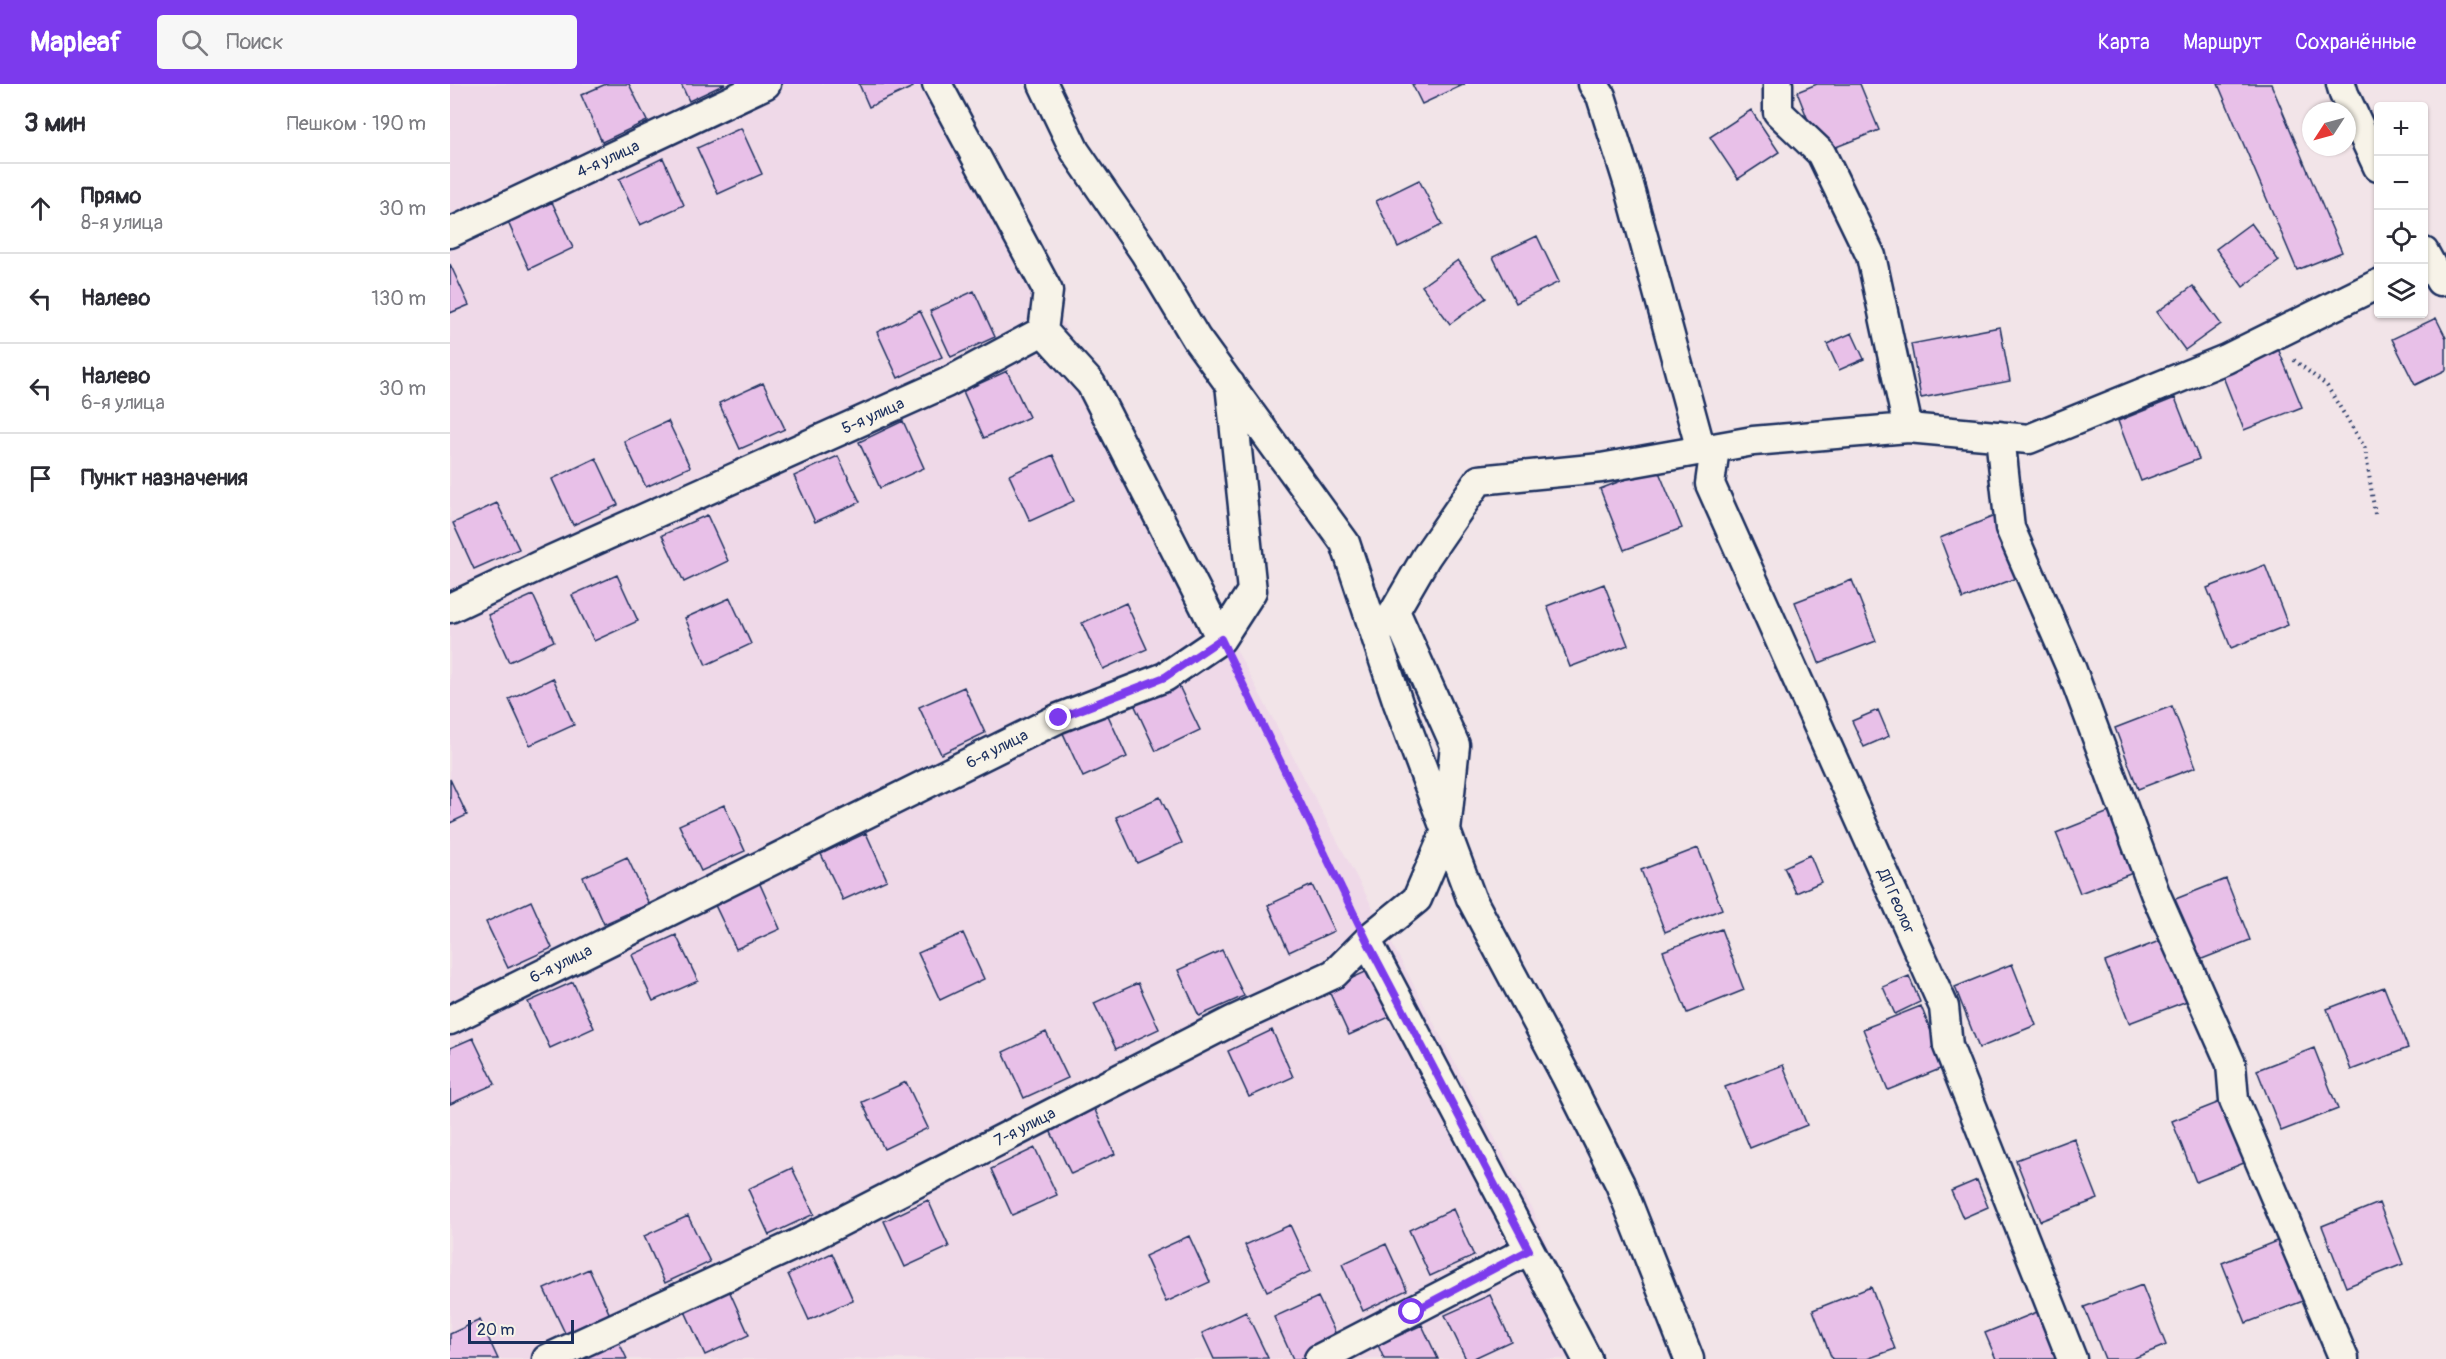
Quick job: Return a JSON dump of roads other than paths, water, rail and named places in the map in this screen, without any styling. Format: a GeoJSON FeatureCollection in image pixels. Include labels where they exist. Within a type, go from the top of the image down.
{"type":"FeatureCollection","features":[{"type":"Feature","properties":{"kind":"street","name":"4-я улица"},"geometry":{"type":"LineString","coordinates":[[450,233],[766,84]]}},
{"type":"Feature","properties":{"kind":"street"},"geometry":{"type":"LineString","coordinates":[[937,84],[1048,291],[1043,330],[1091,384],[1221,639]]}},
{"type":"Feature","properties":{"kind":"street"},"geometry":{"type":"LineString","coordinates":[[1043,84],[1074,151],[1144,253],[1196,338],[1345,543],[1377,641],[1471,898],[1567,1078],[1620,1184],[1689,1359]]}},
{"type":"Feature","properties":{"kind":"street"},"geometry":{"type":"LineString","coordinates":[[1593,84],[1601,96],[1708,449]]}},
{"type":"Feature","properties":{"kind":"street"},"geometry":{"type":"LineString","coordinates":[[1778,84],[1778,112],[1821,153],[1871,256],[1908,428]]}},
{"type":"Feature","properties":{"kind":"street"},"geometry":{"type":"LineString","coordinates":[[2341,84],[2374,157]]}},
{"type":"Feature","properties":{"kind":"street"},"geometry":{"type":"LineString","coordinates":[[2428,261],[2437,281]]}},
{"type":"Feature","properties":{"kind":"street"},"geometry":{"type":"LineString","coordinates":[[1377,641],[1426,557],[1479,480],[1601,468],[1753,441],[1908,428],[2029,439],[2226,359],[2374,286]]}},
{"type":"Feature","properties":{"kind":"street","name":"5-я улица"},"geometry":{"type":"LineString","coordinates":[[450,608],[549,561],[946,383],[1043,330]]}},
{"type":"Feature","properties":{"kind":"street"},"geometry":{"type":"LineString","coordinates":[[1221,639],[1252,591],[1230,384]]}},
{"type":"Feature","properties":{"kind":"street"},"geometry":{"type":"LineString","coordinates":[[2000,436],[2010,528],[2071,668],[2155,893],[2231,1064],[2234,1100],[2344,1359]]}},
{"type":"Feature","properties":{"kind":"street","name":"ДП Геолог"},"geometry":{"type":"LineString","coordinates":[[1708,449],[1710,484],[1944,1007],[1948,1046],[2072,1359]]}},
{"type":"Feature","properties":{"kind":"street"},"geometry":{"type":"LineString","coordinates":[[1395,611],[1455,745],[1446,831]]}},
{"type":"Feature","properties":{"kind":"street","name":"6-я улица"},"geometry":{"type":"LineString","coordinates":[[450,1020],[1059,718],[1165,677],[1221,639]]}},
{"type":"Feature","properties":{"kind":"street","name":"7-я улица"},"geometry":{"type":"LineString","coordinates":[[547,1359],[803,1241],[1232,1021],[1334,974],[1367,941],[1417,899],[1446,831]]}},
{"type":"Feature","properties":{"kind":"street"},"geometry":{"type":"LineString","coordinates":[[1367,941],[1587,1359]]}},
{"type":"Feature","properties":{"kind":"street"},"geometry":{"type":"LineString","coordinates":[[1320,1359],[1529,1250]]}}]}
